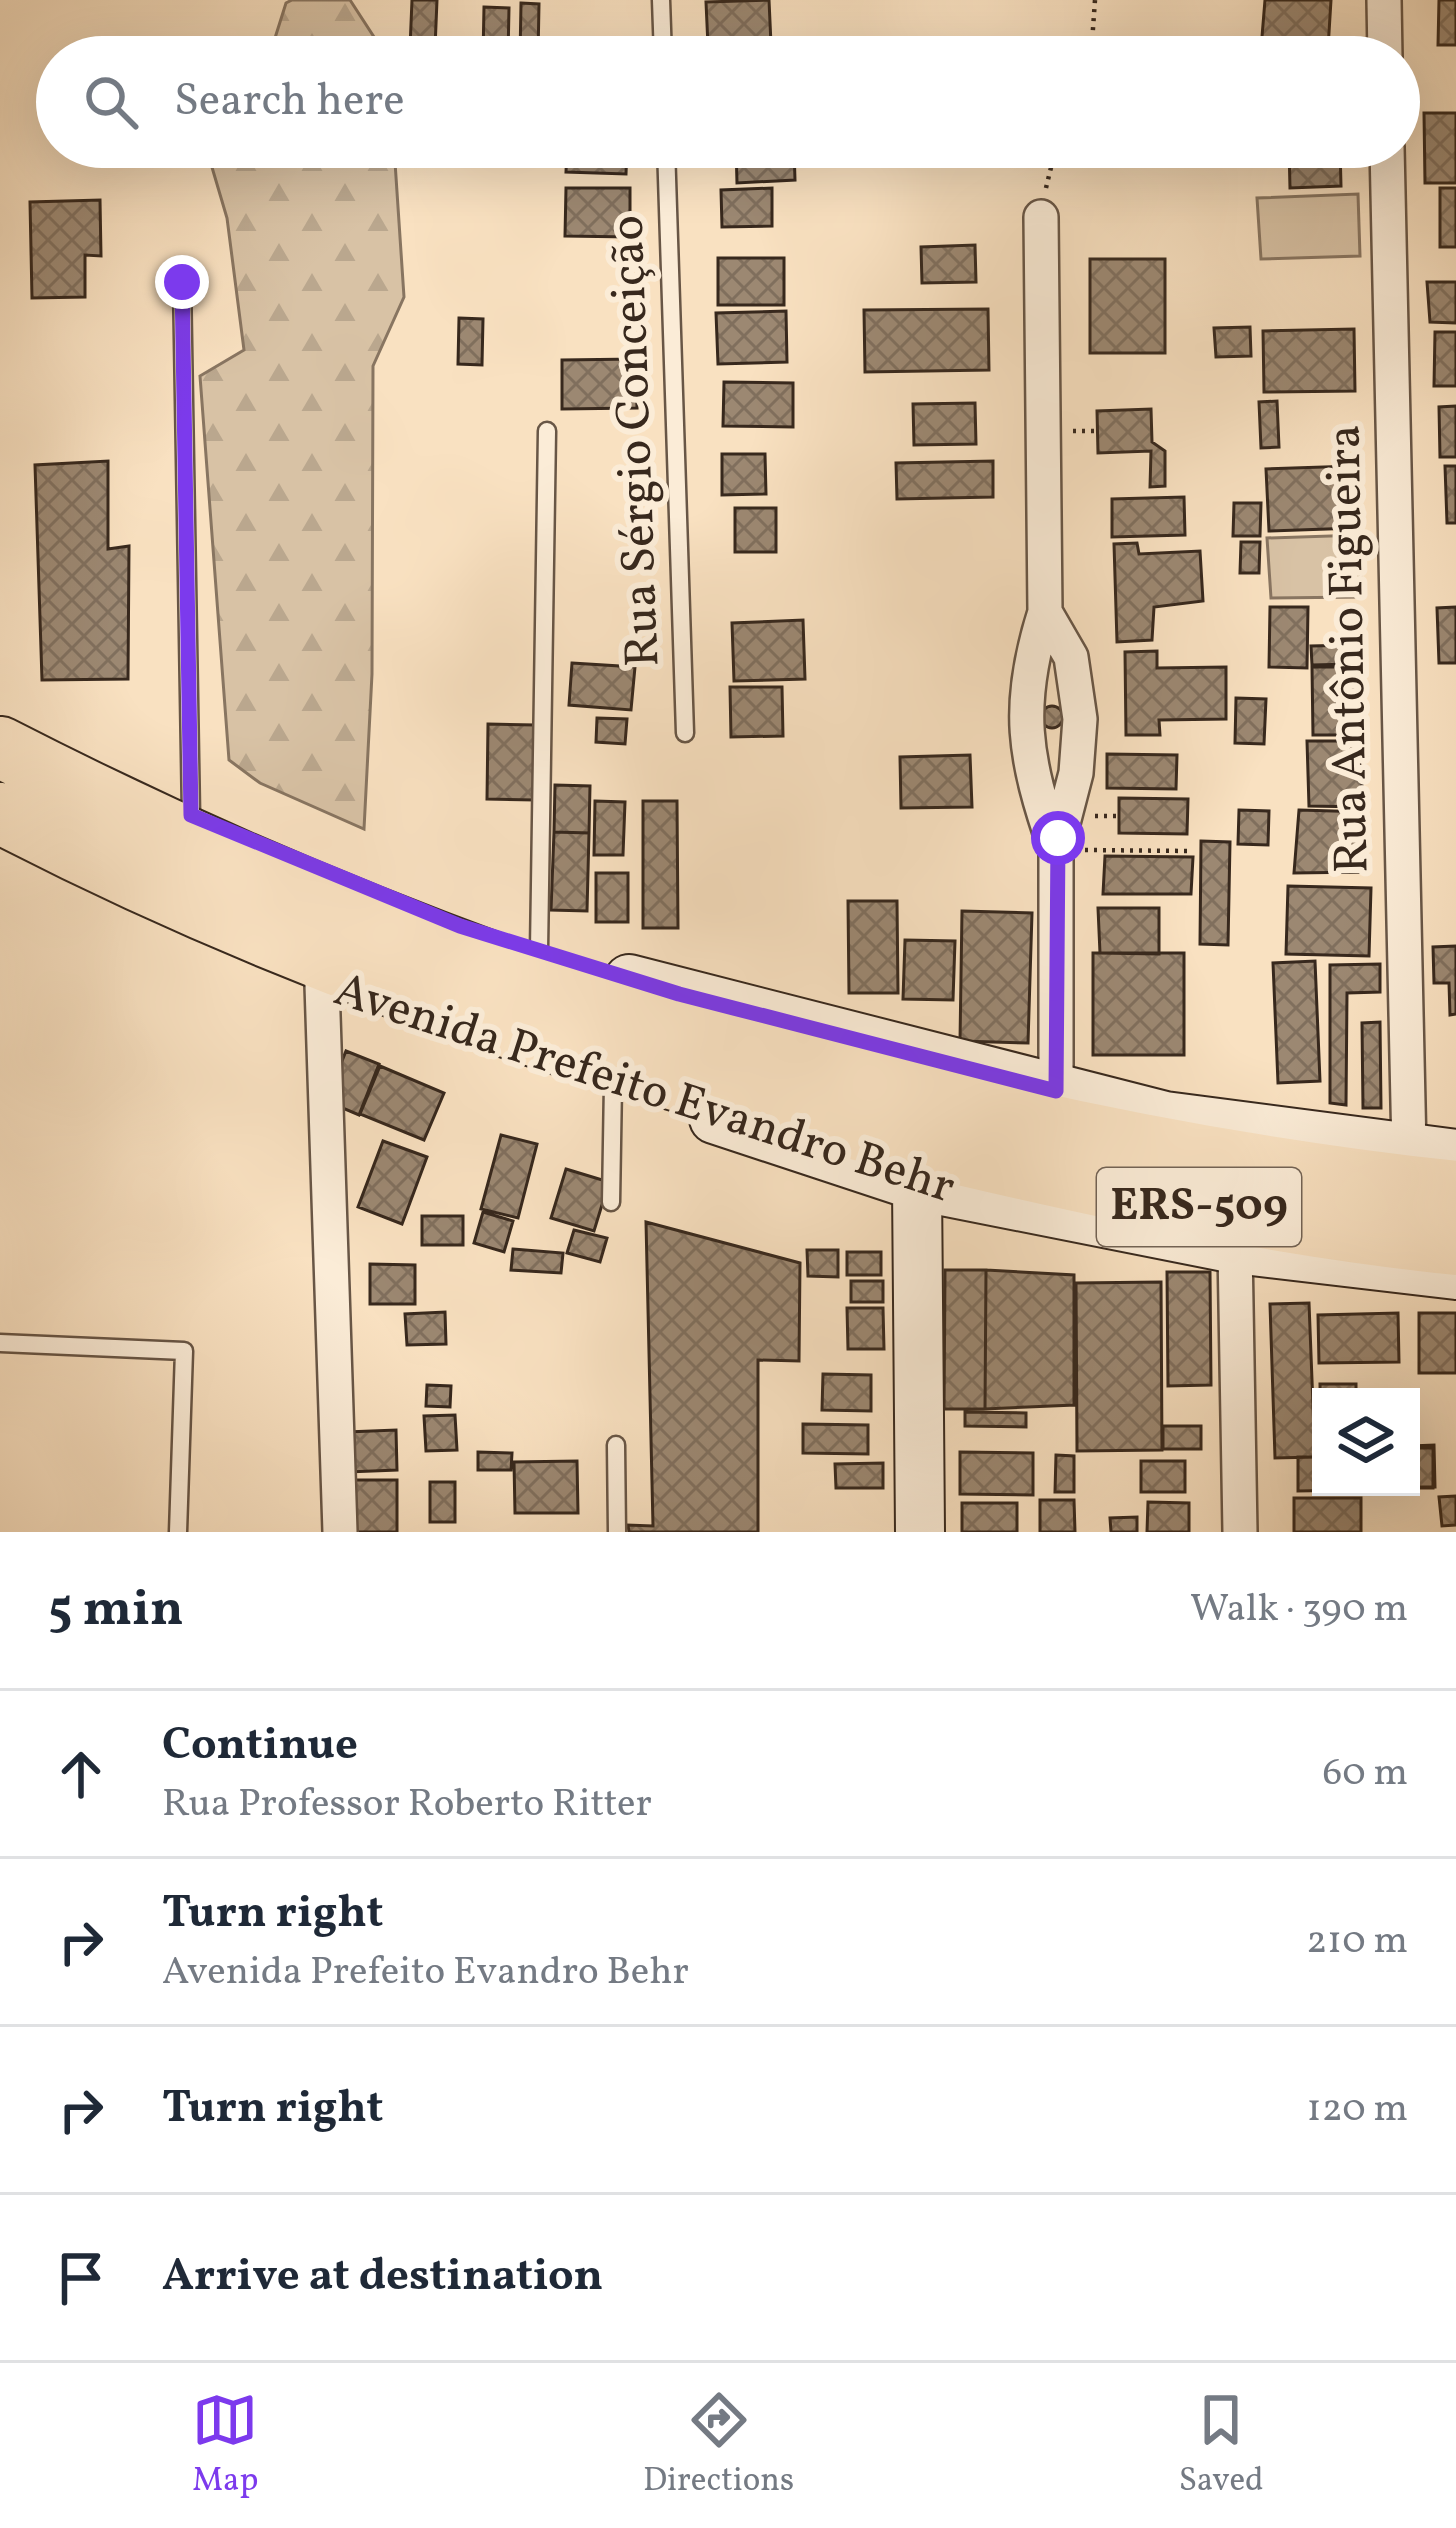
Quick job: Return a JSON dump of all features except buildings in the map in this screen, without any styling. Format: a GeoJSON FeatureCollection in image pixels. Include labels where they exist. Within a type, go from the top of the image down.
{"type":"FeatureCollection","features":[{"type":"Feature","properties":{"kind":"highway","name":"Avenida Prefeito Evandro Behr"},"geometry":{"type":"LineString","coordinates":[[0,747],[178,819],[339,905],[672,1021],[1038,1104],[1255,1167],[1456,1191]]}},
{"type":"Feature","properties":{"kind":"highway","name":"Avenida Prefeito Evandro Behr"},"geometry":{"type":"LineString","coordinates":[[0,813],[248,932],[479,1020],[930,1169],[1430,1242]]}},
{"type":"Feature","properties":{"kind":"highway","name":"ERS-509"},"geometry":{"type":"LineString","coordinates":[[67,848],[132,847],[178,819]]}},
{"type":"Feature","properties":{"kind":"highway","name":"ERS-509"},"geometry":{"type":"LineString","coordinates":[[479,1020],[633,1091]]}},
{"type":"Feature","properties":{"kind":"highway"},"geometry":{"type":"LineString","coordinates":[[930,1169],[1038,1104]]}},
{"type":"Feature","properties":{"kind":"highway","name":"ERS-509"},"geometry":{"type":"LineString","coordinates":[[1255,1167],[1440,1156]]}},
{"type":"Feature","properties":{"kind":"highway","name":"ERS-509"},"geometry":{"type":"LineString","coordinates":[[1235,1249],[1430,1242]]}},
{"type":"Feature","properties":{"kind":"main road","name":"Avenida Prefeito Evandro Behr"},"geometry":{"type":"LineString","coordinates":[[0,716],[178,819],[441,918],[1038,1104],[1166,1116],[1440,1156]]}},
{"type":"Feature","properties":{"kind":"main road","name":"Avenida Prefeito Evandro Behr"},"geometry":{"type":"LineString","coordinates":[[0,842],[322,986],[633,1091],[1235,1249],[1456,1274]]}},
{"type":"Feature","properties":{"kind":"main road"},"geometry":{"type":"LineString","coordinates":[[920,1532],[930,1169]]}},
{"type":"Feature","properties":{"kind":"street"},"geometry":{"type":"LineString","coordinates":[[1384,0],[1385,36]]}},
{"type":"Feature","properties":{"kind":"street","name":"Rua Antônio Figueira"},"geometry":{"type":"LineString","coordinates":[[1388,168],[1440,1156]]}},
{"type":"Feature","properties":{"kind":"street"},"geometry":{"type":"LineString","coordinates":[[1041,217],[1045,612],[1031,656],[1025,715],[1028,772],[1056,850]]}},
{"type":"Feature","properties":{"kind":"street"},"geometry":{"type":"LineString","coordinates":[[1038,1104],[1056,850],[1076,773],[1080,719],[1071,657],[1045,612]]}},
{"type":"Feature","properties":{"kind":"street"},"geometry":{"type":"LineString","coordinates":[[322,986],[340,1532]]}},
{"type":"Feature","properties":{"kind":"street"},"geometry":{"type":"LineString","coordinates":[[1235,1249],[1240,1532]]}},
{"type":"Feature","properties":{"kind":"lane"},"geometry":{"type":"LineString","coordinates":[[661,0],[662,36]]}},
{"type":"Feature","properties":{"kind":"lane","name":"Rua Sérgio Conceição"},"geometry":{"type":"LineString","coordinates":[[667,168],[685,733]]}},
{"type":"Feature","properties":{"kind":"lane"},"geometry":{"type":"LineString","coordinates":[[178,819],[182,282]]}},
{"type":"Feature","properties":{"kind":"lane"},"geometry":{"type":"LineString","coordinates":[[539,950],[548,431]]}},
{"type":"Feature","properties":{"kind":"lane"},"geometry":{"type":"LineString","coordinates":[[611,1202],[633,1091]]}},
{"type":"Feature","properties":{"kind":"lane"},"geometry":{"type":"LineString","coordinates":[[0,1343],[184,1351],[178,1532]]}},
{"type":"Feature","properties":{"kind":"lane"},"geometry":{"type":"LineString","coordinates":[[616,1445],[617,1532]]}},
{"type":"Feature","properties":{"kind":"path"},"geometry":{"type":"LineString","coordinates":[[1092,36],[1095,0]]}},
{"type":"Feature","properties":{"kind":"path"},"geometry":{"type":"LineString","coordinates":[[1041,217],[1052,168]]}},
{"type":"Feature","properties":{"kind":"path"},"geometry":{"type":"LineString","coordinates":[[1056,850],[1188,850]]}},
{"type":"Feature","properties":{"kind":"green space"},"geometry":{"type":"Polygon","coordinates":[[[350,0],[373,36],[276,36],[286,3],[350,0]]]}},
{"type":"Feature","properties":{"kind":"green space"},"geometry":{"type":"Polygon","coordinates":[[[212,168],[395,168],[404,297],[373,366],[372,674],[364,829],[260,783],[229,760],[200,376],[244,350],[227,218],[212,168]]]}},
{"type":"Feature","properties":{"kind":"green space"},"geometry":{"type":"Polygon","coordinates":[[[1358,194],[1360,256],[1261,259],[1257,198],[1358,194]]]}},
{"type":"Feature","properties":{"kind":"green space"},"geometry":{"type":"Polygon","coordinates":[[[1360,535],[1361,597],[1271,598],[1267,538],[1360,535]]]}},
{"type":"Feature","properties":{"kind":"route"},"geometry":{"type":"LineString","coordinates":[[182,282],[191,815],[460,926],[679,994],[1056,1091],[1058,838]]}}]}
